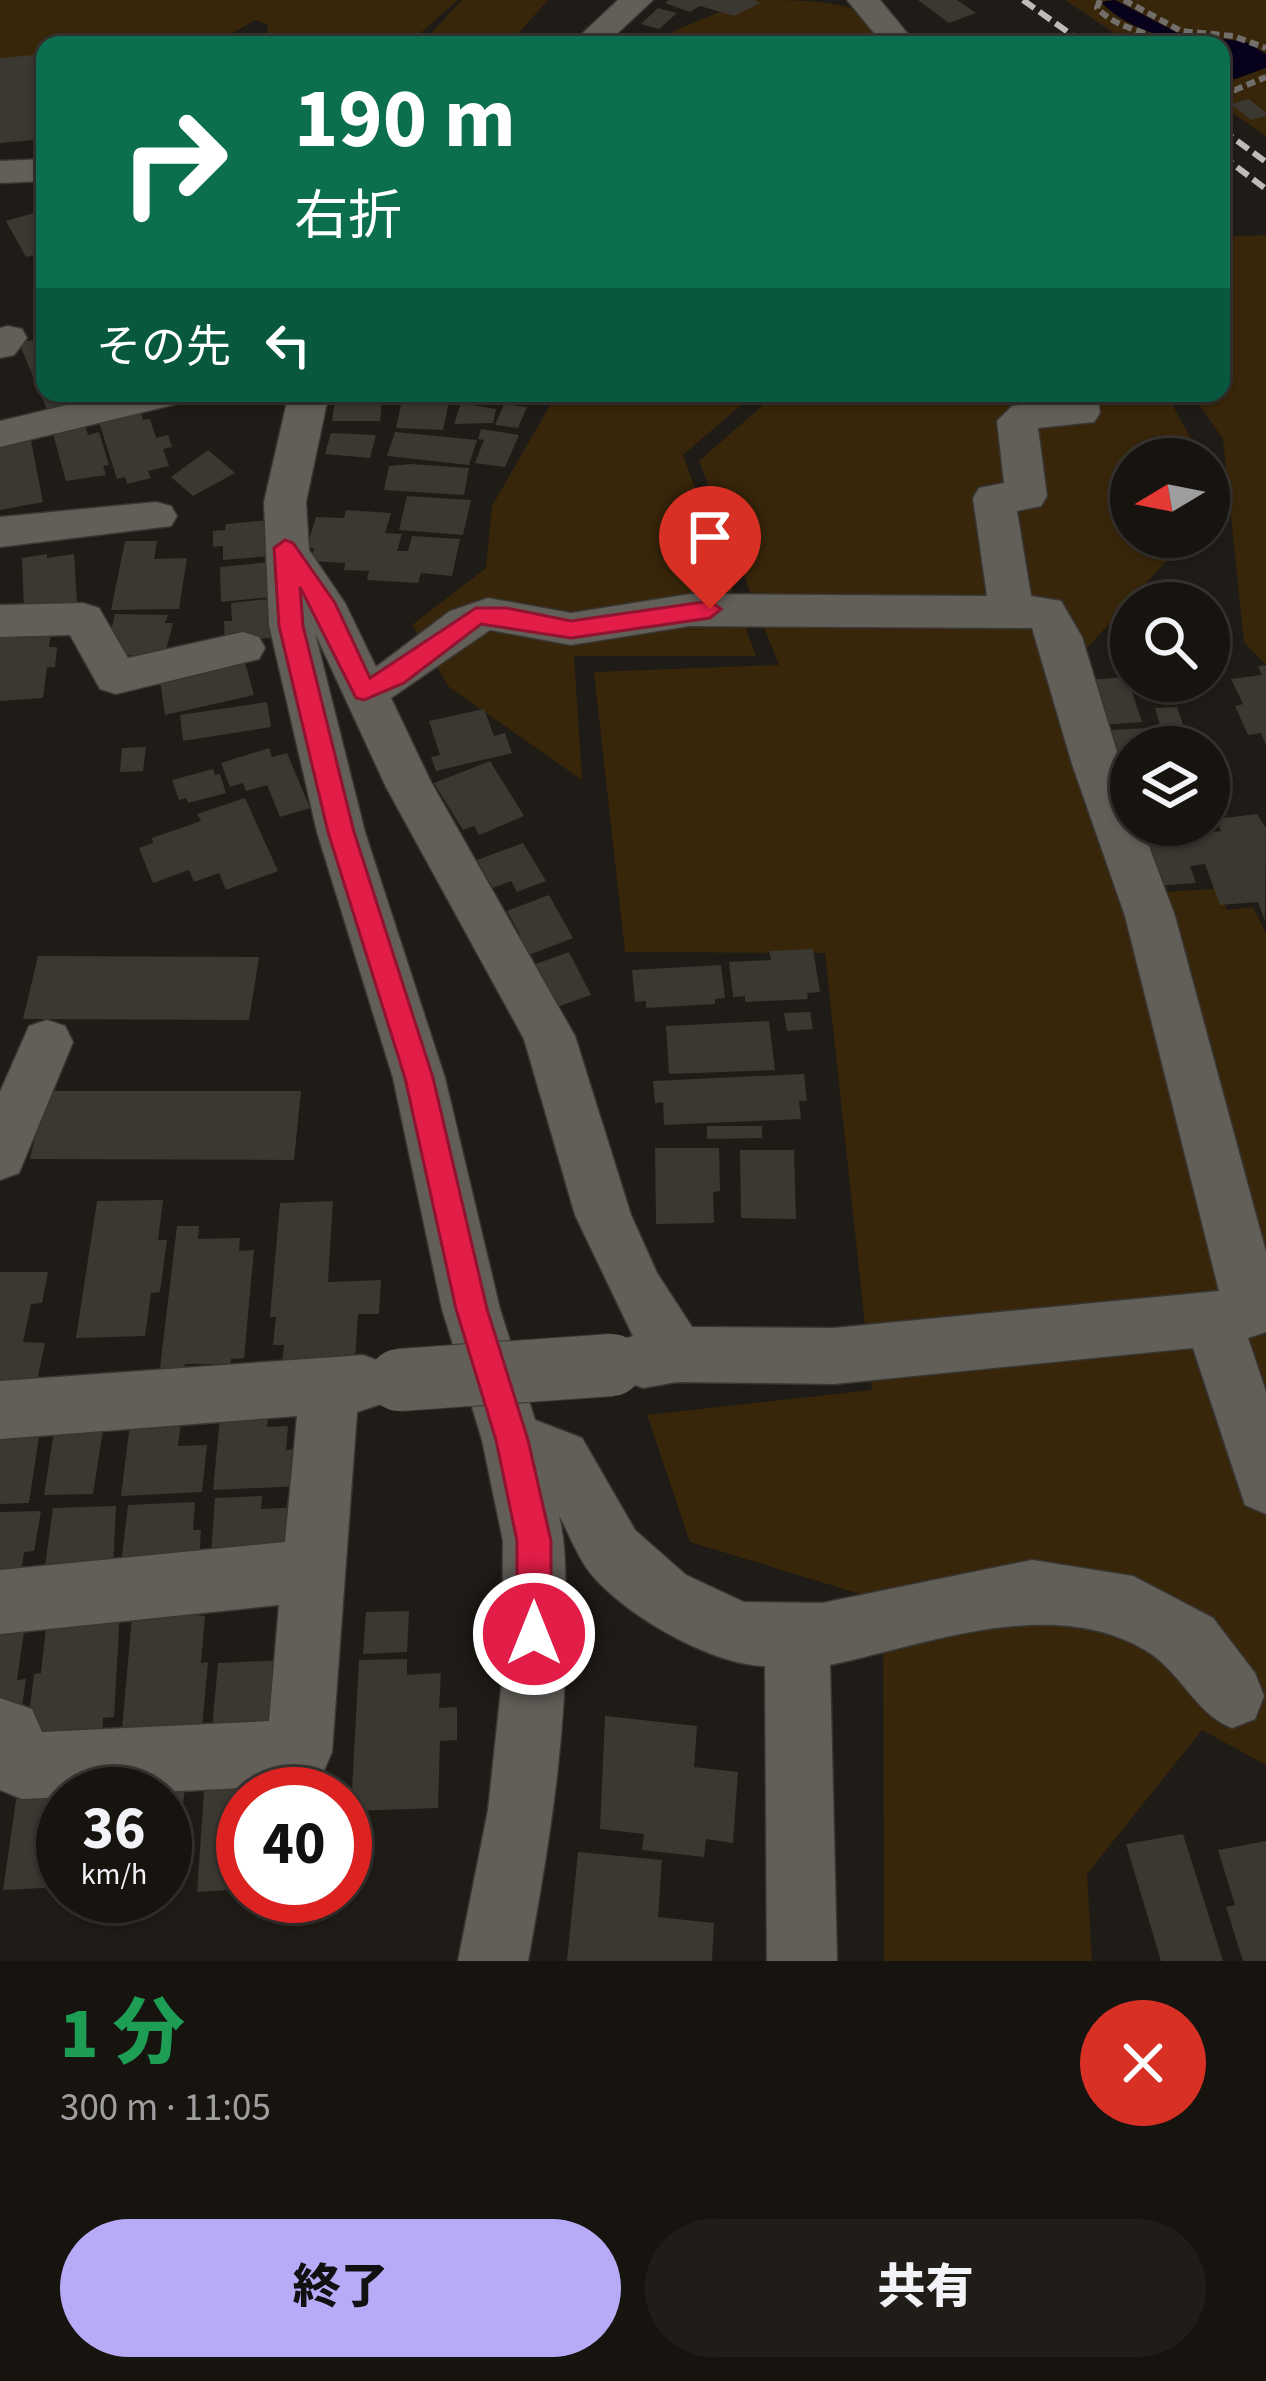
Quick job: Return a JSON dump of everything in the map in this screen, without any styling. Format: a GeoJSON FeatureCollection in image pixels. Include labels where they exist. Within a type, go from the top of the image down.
{"type":"FeatureCollection","features":[{"type":"Feature","properties":{"kind":"street"},"geometry":{"type":"LineString","coordinates":[[596,36],[637,0]]}},
{"type":"Feature","properties":{"kind":"street"},"geometry":{"type":"LineString","coordinates":[[863,0],[893,36]]}},
{"type":"Feature","properties":{"kind":"street"},"geometry":{"type":"LineString","coordinates":[[0,172],[36,170]]}},
{"type":"Feature","properties":{"kind":"street"},"geometry":{"type":"LineString","coordinates":[[0,434],[133,402]]}},
{"type":"Feature","properties":{"kind":"street"},"geometry":{"type":"LineString","coordinates":[[306,402],[292,448],[285,548],[291,626],[341,832],[419,1078],[471,1309],[512,1440],[534,1541],[534,1680],[522,1810],[494,1961]]}},
{"type":"Feature","properties":{"kind":"street"},"geometry":{"type":"LineString","coordinates":[[1011,611],[994,498],[1026,496],[1017,421],[1026,415],[1080,413],[1079,402]]}},
{"type":"Feature","properties":{"kind":"street"},"geometry":{"type":"LineString","coordinates":[[0,532],[156,516]]}},
{"type":"Feature","properties":{"kind":"street"},"geometry":{"type":"LineString","coordinates":[[285,548],[323,603],[410,787],[549,1036],[603,1215],[637,1292],[676,1354]]}},
{"type":"Feature","properties":{"kind":"street"},"geometry":{"type":"LineString","coordinates":[[0,1410],[612,1365],[676,1354],[834,1356],[1213,1319],[1253,1310],[1243,1179],[1095,764],[1060,637],[1045,612],[690,610],[571,629],[488,614],[466,622],[395,677],[364,691]]}},
{"type":"Feature","properties":{"kind":"street"},"geometry":{"type":"LineString","coordinates":[[0,621],[83,619],[116,677],[243,648]]}},
{"type":"Feature","properties":{"kind":"street"},"geometry":{"type":"LineString","coordinates":[[0,1156],[47,1042]]}},
{"type":"Feature","properties":{"kind":"street"},"geometry":{"type":"LineString","coordinates":[[1213,1319],[1266,1484]]}},
{"type":"Feature","properties":{"kind":"street"},"geometry":{"type":"LineString","coordinates":[[0,1731],[8,1732],[22,1766],[298,1752],[329,1385]]}},
{"type":"Feature","properties":{"kind":"street"},"geometry":{"type":"LineString","coordinates":[[512,1440],[561,1459],[613,1552],[664,1597],[741,1634],[822,1635],[1033,1591],[1133,1608],[1190,1641],[1232,1696]]}},
{"type":"Feature","properties":{"kind":"street"},"geometry":{"type":"LineString","coordinates":[[0,1602],[313,1570]]}},
{"type":"Feature","properties":{"kind":"street"},"geometry":{"type":"LineString","coordinates":[[797,1635],[802,1961]]}},
{"type":"Feature","properties":{"kind":"path"},"geometry":{"type":"LineString","coordinates":[[1100,0],[1097,8],[1106,19],[1135,36]]}},
{"type":"Feature","properties":{"kind":"path"},"geometry":{"type":"LineString","coordinates":[[1124,0],[1170,27],[1233,36],[1266,47]]}},
{"type":"Feature","properties":{"kind":"path"},"geometry":{"type":"LineString","coordinates":[[1157,36],[1170,27]]}},
{"type":"Feature","properties":{"kind":"path"},"geometry":{"type":"LineString","coordinates":[[1230,89],[1266,77]]}},
{"type":"Feature","properties":{"kind":"shaded area"},"geometry":{"type":"Polygon","coordinates":[[[0,0],[458,0],[417,36],[266,36],[268,25],[255,20],[228,36],[36,36],[36,58],[0,60],[0,0]]]}},
{"type":"Feature","properties":{"kind":"shaded area"},"geometry":{"type":"Polygon","coordinates":[[[462,0],[548,0],[516,36],[428,36],[462,0]]]}},
{"type":"Feature","properties":{"kind":"shaded area"},"geometry":{"type":"Polygon","coordinates":[[[747,0],[841,6],[880,19],[910,36],[663,36],[747,0]]]}},
{"type":"Feature","properties":{"kind":"shaded area"},"geometry":{"type":"Polygon","coordinates":[[[1065,0],[1266,0],[1266,136],[1230,111],[1230,36],[1119,36],[1065,0]]]}},
{"type":"Feature","properties":{"kind":"shaded area"},"geometry":{"type":"Polygon","coordinates":[[[1115,0],[1176,32],[1204,36],[1164,36],[1125,21],[1101,2],[1115,0]]]}},
{"type":"Feature","properties":{"kind":"shaded area"},"geometry":{"type":"Polygon","coordinates":[[[1230,40],[1246,42],[1266,54],[1266,68],[1230,78],[1230,40]]]}},
{"type":"Feature","properties":{"kind":"shaded area"},"geometry":{"type":"Polygon","coordinates":[[[1266,235],[1266,665],[1244,642],[1230,507],[1230,438],[1222,438],[1197,402],[1230,402],[1230,237],[1266,235]]]}},
{"type":"Feature","properties":{"kind":"shaded area"},"geometry":{"type":"Polygon","coordinates":[[[552,402],[745,402],[683,455],[756,656],[574,656],[582,780],[449,687],[412,625],[486,568],[492,506],[552,402]]]}},
{"type":"Feature","properties":{"kind":"shaded area"},"geometry":{"type":"Polygon","coordinates":[[[767,402],[1171,402],[1191,438],[1110,438],[1110,558],[1169,558],[1147,582],[1110,582],[1110,623],[1068,669],[1110,791],[1110,846],[1129,846],[1145,893],[1215,889],[1227,910],[1253,907],[1266,934],[1266,1765],[1202,1730],[1087,1874],[1092,1961],[884,1961],[883,1601],[690,1542],[647,1415],[872,1390],[825,953],[625,952],[594,672],[779,665],[699,461],[767,402]]]}},
{"type":"Feature","properties":{"kind":"building"},"geometry":{"type":"Polygon","coordinates":[[[918,0],[957,0],[976,13],[949,23],[918,0]]]}},
{"type":"Feature","properties":{"kind":"building"},"geometry":{"type":"Polygon","coordinates":[[[665,3],[760,3],[734,16],[700,6],[690,12],[665,3]]]}},
{"type":"Feature","properties":{"kind":"building"},"geometry":{"type":"Polygon","coordinates":[[[658,8],[677,13],[659,29],[641,24],[658,8]]]}},
{"type":"Feature","properties":{"kind":"building"},"geometry":{"type":"Polygon","coordinates":[[[36,55],[36,140],[0,143],[0,58],[36,55]]]}},
{"type":"Feature","properties":{"kind":"building"},"geometry":{"type":"Polygon","coordinates":[[[1249,99],[1266,116],[1251,120],[1231,104],[1249,99]]]}},
{"type":"Feature","properties":{"kind":"building"},"geometry":{"type":"Polygon","coordinates":[[[36,213],[36,254],[26,257],[6,221],[36,213]]]}},
{"type":"Feature","properties":{"kind":"building"},"geometry":{"type":"Polygon","coordinates":[[[32,340],[36,349],[36,383],[19,343],[32,340]]]}},
{"type":"Feature","properties":{"kind":"building"},"geometry":{"type":"Polygon","coordinates":[[[44,402],[89,402],[48,412],[44,402]]]}},
{"type":"Feature","properties":{"kind":"building"},"geometry":{"type":"Polygon","coordinates":[[[335,402],[382,402],[380,421],[332,421],[335,402]]]}},
{"type":"Feature","properties":{"kind":"building"},"geometry":{"type":"Polygon","coordinates":[[[402,402],[449,402],[443,430],[396,428],[402,402]]]}},
{"type":"Feature","properties":{"kind":"building"},"geometry":{"type":"Polygon","coordinates":[[[461,403],[496,409],[493,423],[454,424],[461,403]]]}},
{"type":"Feature","properties":{"kind":"building"},"geometry":{"type":"Polygon","coordinates":[[[504,404],[527,407],[518,428],[495,425],[504,404]]]}},
{"type":"Feature","properties":{"kind":"building"},"geometry":{"type":"Polygon","coordinates":[[[140,409],[143,420],[150,419],[156,438],[168,435],[172,447],[163,449],[169,466],[148,471],[151,478],[127,484],[125,477],[117,479],[98,419],[140,409]]]}},
{"type":"Feature","properties":{"kind":"building"},"geometry":{"type":"Polygon","coordinates":[[[85,424],[88,435],[99,432],[109,465],[103,466],[106,475],[66,481],[53,434],[85,424]]]}},
{"type":"Feature","properties":{"kind":"building"},"geometry":{"type":"Polygon","coordinates":[[[481,429],[519,435],[505,467],[475,463],[484,440],[478,439],[481,429]]]}},
{"type":"Feature","properties":{"kind":"building"},"geometry":{"type":"Polygon","coordinates":[[[395,432],[477,440],[469,465],[387,456],[395,432]]]}},
{"type":"Feature","properties":{"kind":"building"},"geometry":{"type":"Polygon","coordinates":[[[331,433],[376,435],[370,458],[325,454],[331,433]]]}},
{"type":"Feature","properties":{"kind":"building"},"geometry":{"type":"Polygon","coordinates":[[[30,436],[43,502],[0,510],[0,442],[30,436]]]}},
{"type":"Feature","properties":{"kind":"building"},"geometry":{"type":"Polygon","coordinates":[[[208,450],[235,473],[193,496],[171,477],[208,450]]]}},
{"type":"Feature","properties":{"kind":"building"},"geometry":{"type":"Polygon","coordinates":[[[389,466],[469,468],[464,495],[384,490],[389,466]]]}},
{"type":"Feature","properties":{"kind":"building"},"geometry":{"type":"Polygon","coordinates":[[[407,496],[471,500],[463,535],[399,530],[407,496]]]}},
{"type":"Feature","properties":{"kind":"building"},"geometry":{"type":"Polygon","coordinates":[[[346,510],[391,513],[385,533],[402,534],[397,551],[408,551],[412,536],[460,539],[452,576],[421,573],[418,583],[367,580],[369,571],[344,570],[345,563],[311,561],[314,548],[307,547],[316,517],[344,518],[346,510]]]}},
{"type":"Feature","properties":{"kind":"building"},"geometry":{"type":"Polygon","coordinates":[[[269,520],[270,556],[223,560],[223,546],[213,547],[213,531],[225,530],[226,524],[269,520]]]}},
{"type":"Feature","properties":{"kind":"building"},"geometry":{"type":"Polygon","coordinates":[[[125,541],[157,541],[154,559],[187,558],[179,609],[111,610],[125,541]]]}},
{"type":"Feature","properties":{"kind":"building"},"geometry":{"type":"Polygon","coordinates":[[[47,554],[47,558],[74,554],[77,602],[24,610],[22,558],[47,554]]]}},
{"type":"Feature","properties":{"kind":"building"},"geometry":{"type":"Polygon","coordinates":[[[270,562],[271,597],[221,602],[220,567],[270,562]]]}},
{"type":"Feature","properties":{"kind":"building"},"geometry":{"type":"Polygon","coordinates":[[[269,599],[276,637],[225,643],[224,621],[232,621],[231,603],[269,599]]]}},
{"type":"Feature","properties":{"kind":"building"},"geometry":{"type":"Polygon","coordinates":[[[115,614],[168,615],[165,623],[173,623],[165,654],[113,656],[107,647],[115,614]]]}},
{"type":"Feature","properties":{"kind":"building"},"geometry":{"type":"Polygon","coordinates":[[[51,634],[49,647],[57,647],[55,667],[47,667],[43,698],[0,701],[0,637],[51,634]]]}},
{"type":"Feature","properties":{"kind":"building"},"geometry":{"type":"Polygon","coordinates":[[[243,655],[254,695],[165,715],[159,674],[243,655]]]}},
{"type":"Feature","properties":{"kind":"building"},"geometry":{"type":"Polygon","coordinates":[[[1266,665],[1266,745],[1261,733],[1248,735],[1235,706],[1243,704],[1231,679],[1262,675],[1258,666],[1266,665]]]}},
{"type":"Feature","properties":{"kind":"building"},"geometry":{"type":"Polygon","coordinates":[[[1110,678],[1110,702],[1135,702],[1142,722],[1101,725],[1087,680],[1110,678]]]}},
{"type":"Feature","properties":{"kind":"building"},"geometry":{"type":"Polygon","coordinates":[[[267,702],[271,727],[183,741],[180,715],[267,702]]]}},
{"type":"Feature","properties":{"kind":"building"},"geometry":{"type":"Polygon","coordinates":[[[1177,707],[1183,724],[1160,725],[1155,708],[1177,707]]]}},
{"type":"Feature","properties":{"kind":"building"},"geometry":{"type":"Polygon","coordinates":[[[484,709],[494,736],[505,733],[512,753],[436,771],[431,757],[440,755],[429,721],[484,709]]]}},
{"type":"Feature","properties":{"kind":"building"},"geometry":{"type":"Polygon","coordinates":[[[146,747],[143,771],[120,772],[122,748],[146,747]]]}},
{"type":"Feature","properties":{"kind":"building"},"geometry":{"type":"Polygon","coordinates":[[[269,748],[272,757],[287,753],[310,808],[280,817],[267,785],[246,791],[243,783],[230,787],[221,763],[269,748]]]}},
{"type":"Feature","properties":{"kind":"building"},"geometry":{"type":"Polygon","coordinates":[[[490,761],[524,816],[479,835],[474,826],[463,830],[434,783],[490,761]]]}},
{"type":"Feature","properties":{"kind":"building"},"geometry":{"type":"Polygon","coordinates":[[[213,769],[215,775],[220,774],[226,793],[188,803],[186,798],[179,800],[172,780],[213,769]]]}},
{"type":"Feature","properties":{"kind":"building"},"geometry":{"type":"Polygon","coordinates":[[[245,798],[278,871],[226,890],[219,873],[194,882],[189,870],[153,883],[139,848],[153,843],[152,838],[201,821],[197,814],[245,798]]]}},
{"type":"Feature","properties":{"kind":"building"},"geometry":{"type":"Polygon","coordinates":[[[1257,814],[1266,828],[1265,921],[1258,902],[1220,905],[1205,864],[1190,866],[1196,883],[1155,886],[1143,846],[1230,846],[1230,817],[1257,814]]]}},
{"type":"Feature","properties":{"kind":"building"},"geometry":{"type":"Polygon","coordinates":[[[523,843],[546,881],[517,892],[511,881],[493,888],[477,860],[523,843]]]}},
{"type":"Feature","properties":{"kind":"building"},"geometry":{"type":"Polygon","coordinates":[[[549,895],[573,938],[524,957],[513,937],[520,935],[507,911],[549,895]]]}},
{"type":"Feature","properties":{"kind":"building"},"geometry":{"type":"Polygon","coordinates":[[[813,949],[820,992],[807,993],[808,999],[745,1002],[745,996],[733,997],[729,962],[771,960],[769,951],[813,949]]]}},
{"type":"Feature","properties":{"kind":"building"},"geometry":{"type":"Polygon","coordinates":[[[569,952],[591,995],[554,1008],[533,965],[569,952]]]}},
{"type":"Feature","properties":{"kind":"building"},"geometry":{"type":"Polygon","coordinates":[[[38,956],[259,957],[249,1020],[23,1019],[38,956]]]}},
{"type":"Feature","properties":{"kind":"building"},"geometry":{"type":"Polygon","coordinates":[[[721,965],[725,998],[715,999],[715,1004],[646,1008],[646,1001],[635,1002],[632,970],[721,965]]]}},
{"type":"Feature","properties":{"kind":"building"},"geometry":{"type":"Polygon","coordinates":[[[810,1012],[813,1029],[787,1031],[784,1013],[810,1012]]]}},
{"type":"Feature","properties":{"kind":"building"},"geometry":{"type":"Polygon","coordinates":[[[769,1021],[775,1070],[669,1074],[666,1026],[769,1021]]]}},
{"type":"Feature","properties":{"kind":"building"},"geometry":{"type":"Polygon","coordinates":[[[804,1074],[807,1101],[799,1101],[801,1119],[664,1125],[663,1102],[655,1103],[653,1081],[804,1074]]]}},
{"type":"Feature","properties":{"kind":"building"},"geometry":{"type":"Polygon","coordinates":[[[45,1091],[301,1091],[294,1160],[30,1159],[45,1091]]]}},
{"type":"Feature","properties":{"kind":"building"},"geometry":{"type":"Polygon","coordinates":[[[707,1126],[762,1126],[762,1138],[707,1139],[707,1126]]]}},
{"type":"Feature","properties":{"kind":"building"},"geometry":{"type":"Polygon","coordinates":[[[655,1148],[719,1148],[720,1191],[713,1192],[714,1223],[656,1224],[655,1148]]]}},
{"type":"Feature","properties":{"kind":"building"},"geometry":{"type":"Polygon","coordinates":[[[740,1150],[794,1150],[796,1219],[741,1218],[740,1150]]]}},
{"type":"Feature","properties":{"kind":"building"},"geometry":{"type":"Polygon","coordinates":[[[163,1200],[158,1240],[167,1240],[160,1292],[151,1293],[145,1336],[76,1338],[97,1201],[163,1200]]]}},
{"type":"Feature","properties":{"kind":"building"},"geometry":{"type":"Polygon","coordinates":[[[333,1201],[328,1282],[381,1280],[379,1314],[358,1314],[355,1361],[282,1363],[284,1345],[273,1345],[276,1317],[270,1317],[280,1203],[333,1201]]]}},
{"type":"Feature","properties":{"kind":"building"},"geometry":{"type":"Polygon","coordinates":[[[177,1226],[199,1226],[198,1239],[240,1238],[239,1251],[254,1250],[244,1358],[231,1359],[229,1373],[211,1373],[212,1364],[185,1364],[184,1375],[159,1376],[177,1226]]]}},
{"type":"Feature","properties":{"kind":"building"},"geometry":{"type":"Polygon","coordinates":[[[0,1272],[48,1272],[42,1303],[31,1304],[23,1342],[45,1343],[37,1381],[0,1380],[0,1272]]]}},
{"type":"Feature","properties":{"kind":"building"},"geometry":{"type":"Polygon","coordinates":[[[268,1415],[267,1427],[288,1426],[286,1450],[306,1448],[304,1486],[213,1490],[220,1417],[268,1415]]]}},
{"type":"Feature","properties":{"kind":"building"},"geometry":{"type":"Polygon","coordinates":[[[181,1422],[178,1446],[207,1445],[202,1492],[121,1496],[130,1424],[181,1422]]]}},
{"type":"Feature","properties":{"kind":"building"},"geometry":{"type":"Polygon","coordinates":[[[103,1430],[93,1494],[44,1495],[54,1431],[103,1430]]]}},
{"type":"Feature","properties":{"kind":"building"},"geometry":{"type":"Polygon","coordinates":[[[39,1437],[29,1503],[0,1504],[0,1439],[39,1437]]]}},
{"type":"Feature","properties":{"kind":"building"},"geometry":{"type":"Polygon","coordinates":[[[262,1496],[261,1509],[302,1507],[299,1555],[211,1555],[215,1498],[262,1496]]]}},
{"type":"Feature","properties":{"kind":"building"},"geometry":{"type":"Polygon","coordinates":[[[195,1502],[193,1530],[201,1530],[199,1561],[121,1564],[128,1505],[195,1502]]]}},
{"type":"Feature","properties":{"kind":"building"},"geometry":{"type":"Polygon","coordinates":[[[116,1506],[113,1571],[44,1574],[53,1508],[116,1506]]]}},
{"type":"Feature","properties":{"kind":"building"},"geometry":{"type":"Polygon","coordinates":[[[41,1511],[34,1551],[24,1552],[20,1579],[0,1579],[0,1512],[41,1511]]]}},
{"type":"Feature","properties":{"kind":"building"},"geometry":{"type":"Polygon","coordinates":[[[195,1602],[194,1615],[205,1616],[201,1663],[208,1662],[201,1739],[121,1740],[133,1606],[195,1602]]]}},
{"type":"Feature","properties":{"kind":"building"},"geometry":{"type":"Polygon","coordinates":[[[120,1609],[114,1717],[103,1718],[102,1747],[27,1732],[46,1627],[120,1609]]]}},
{"type":"Feature","properties":{"kind":"building"},"geometry":{"type":"Polygon","coordinates":[[[409,1611],[407,1652],[363,1654],[366,1612],[409,1611]]]}},
{"type":"Feature","properties":{"kind":"building"},"geometry":{"type":"Polygon","coordinates":[[[26,1618],[17,1680],[26,1679],[22,1707],[0,1708],[0,1619],[26,1618]]]}},
{"type":"Feature","properties":{"kind":"building"},"geometry":{"type":"Polygon","coordinates":[[[407,1659],[407,1675],[441,1673],[439,1708],[457,1707],[457,1740],[440,1741],[438,1808],[372,1810],[372,1767],[353,1767],[359,1660],[407,1659]]]}},
{"type":"Feature","properties":{"kind":"building"},"geometry":{"type":"Polygon","coordinates":[[[286,1660],[281,1737],[211,1740],[218,1663],[286,1660]]]}},
{"type":"Feature","properties":{"kind":"building"},"geometry":{"type":"Polygon","coordinates":[[[605,1716],[697,1726],[694,1767],[738,1772],[733,1843],[706,1839],[704,1857],[642,1850],[644,1834],[600,1829],[605,1716]]]}},
{"type":"Feature","properties":{"kind":"building"},"geometry":{"type":"Polygon","coordinates":[[[19,1780],[36,1785],[36,1888],[3,1890],[19,1780]]]}},
{"type":"Feature","properties":{"kind":"building"},"geometry":{"type":"Polygon","coordinates":[[[216,1790],[216,1891],[197,1892],[204,1791],[216,1790]]]}},
{"type":"Feature","properties":{"kind":"building"},"geometry":{"type":"Polygon","coordinates":[[[1183,1834],[1223,1961],[1161,1961],[1126,1844],[1183,1834]]]}},
{"type":"Feature","properties":{"kind":"building"},"geometry":{"type":"Polygon","coordinates":[[[1266,1841],[1266,1961],[1243,1961],[1226,1907],[1235,1905],[1218,1850],[1266,1841]]]}},
{"type":"Feature","properties":{"kind":"building"},"geometry":{"type":"Polygon","coordinates":[[[578,1852],[662,1860],[658,1917],[714,1923],[712,1961],[567,1961],[578,1852]]]}},
{"type":"Feature","properties":{"kind":"railway"},"geometry":{"type":"LineString","coordinates":[[1023,0],[1073,36]]}},
{"type":"Feature","properties":{"kind":"railway"},"geometry":{"type":"LineString","coordinates":[[1230,136],[1266,162]]}},
{"type":"Feature","properties":{"kind":"railway"},"geometry":{"type":"LineString","coordinates":[[1230,162],[1266,189]]}},
{"type":"Feature","properties":{"kind":"route"},"geometry":{"type":"LineString","coordinates":[[534,1634],[534,1541],[512,1440],[471,1309],[419,1078],[341,832],[291,626],[285,548],[323,603],[364,691],[395,677],[476,616],[507,616],[571,629],[710,609]]}}]}
